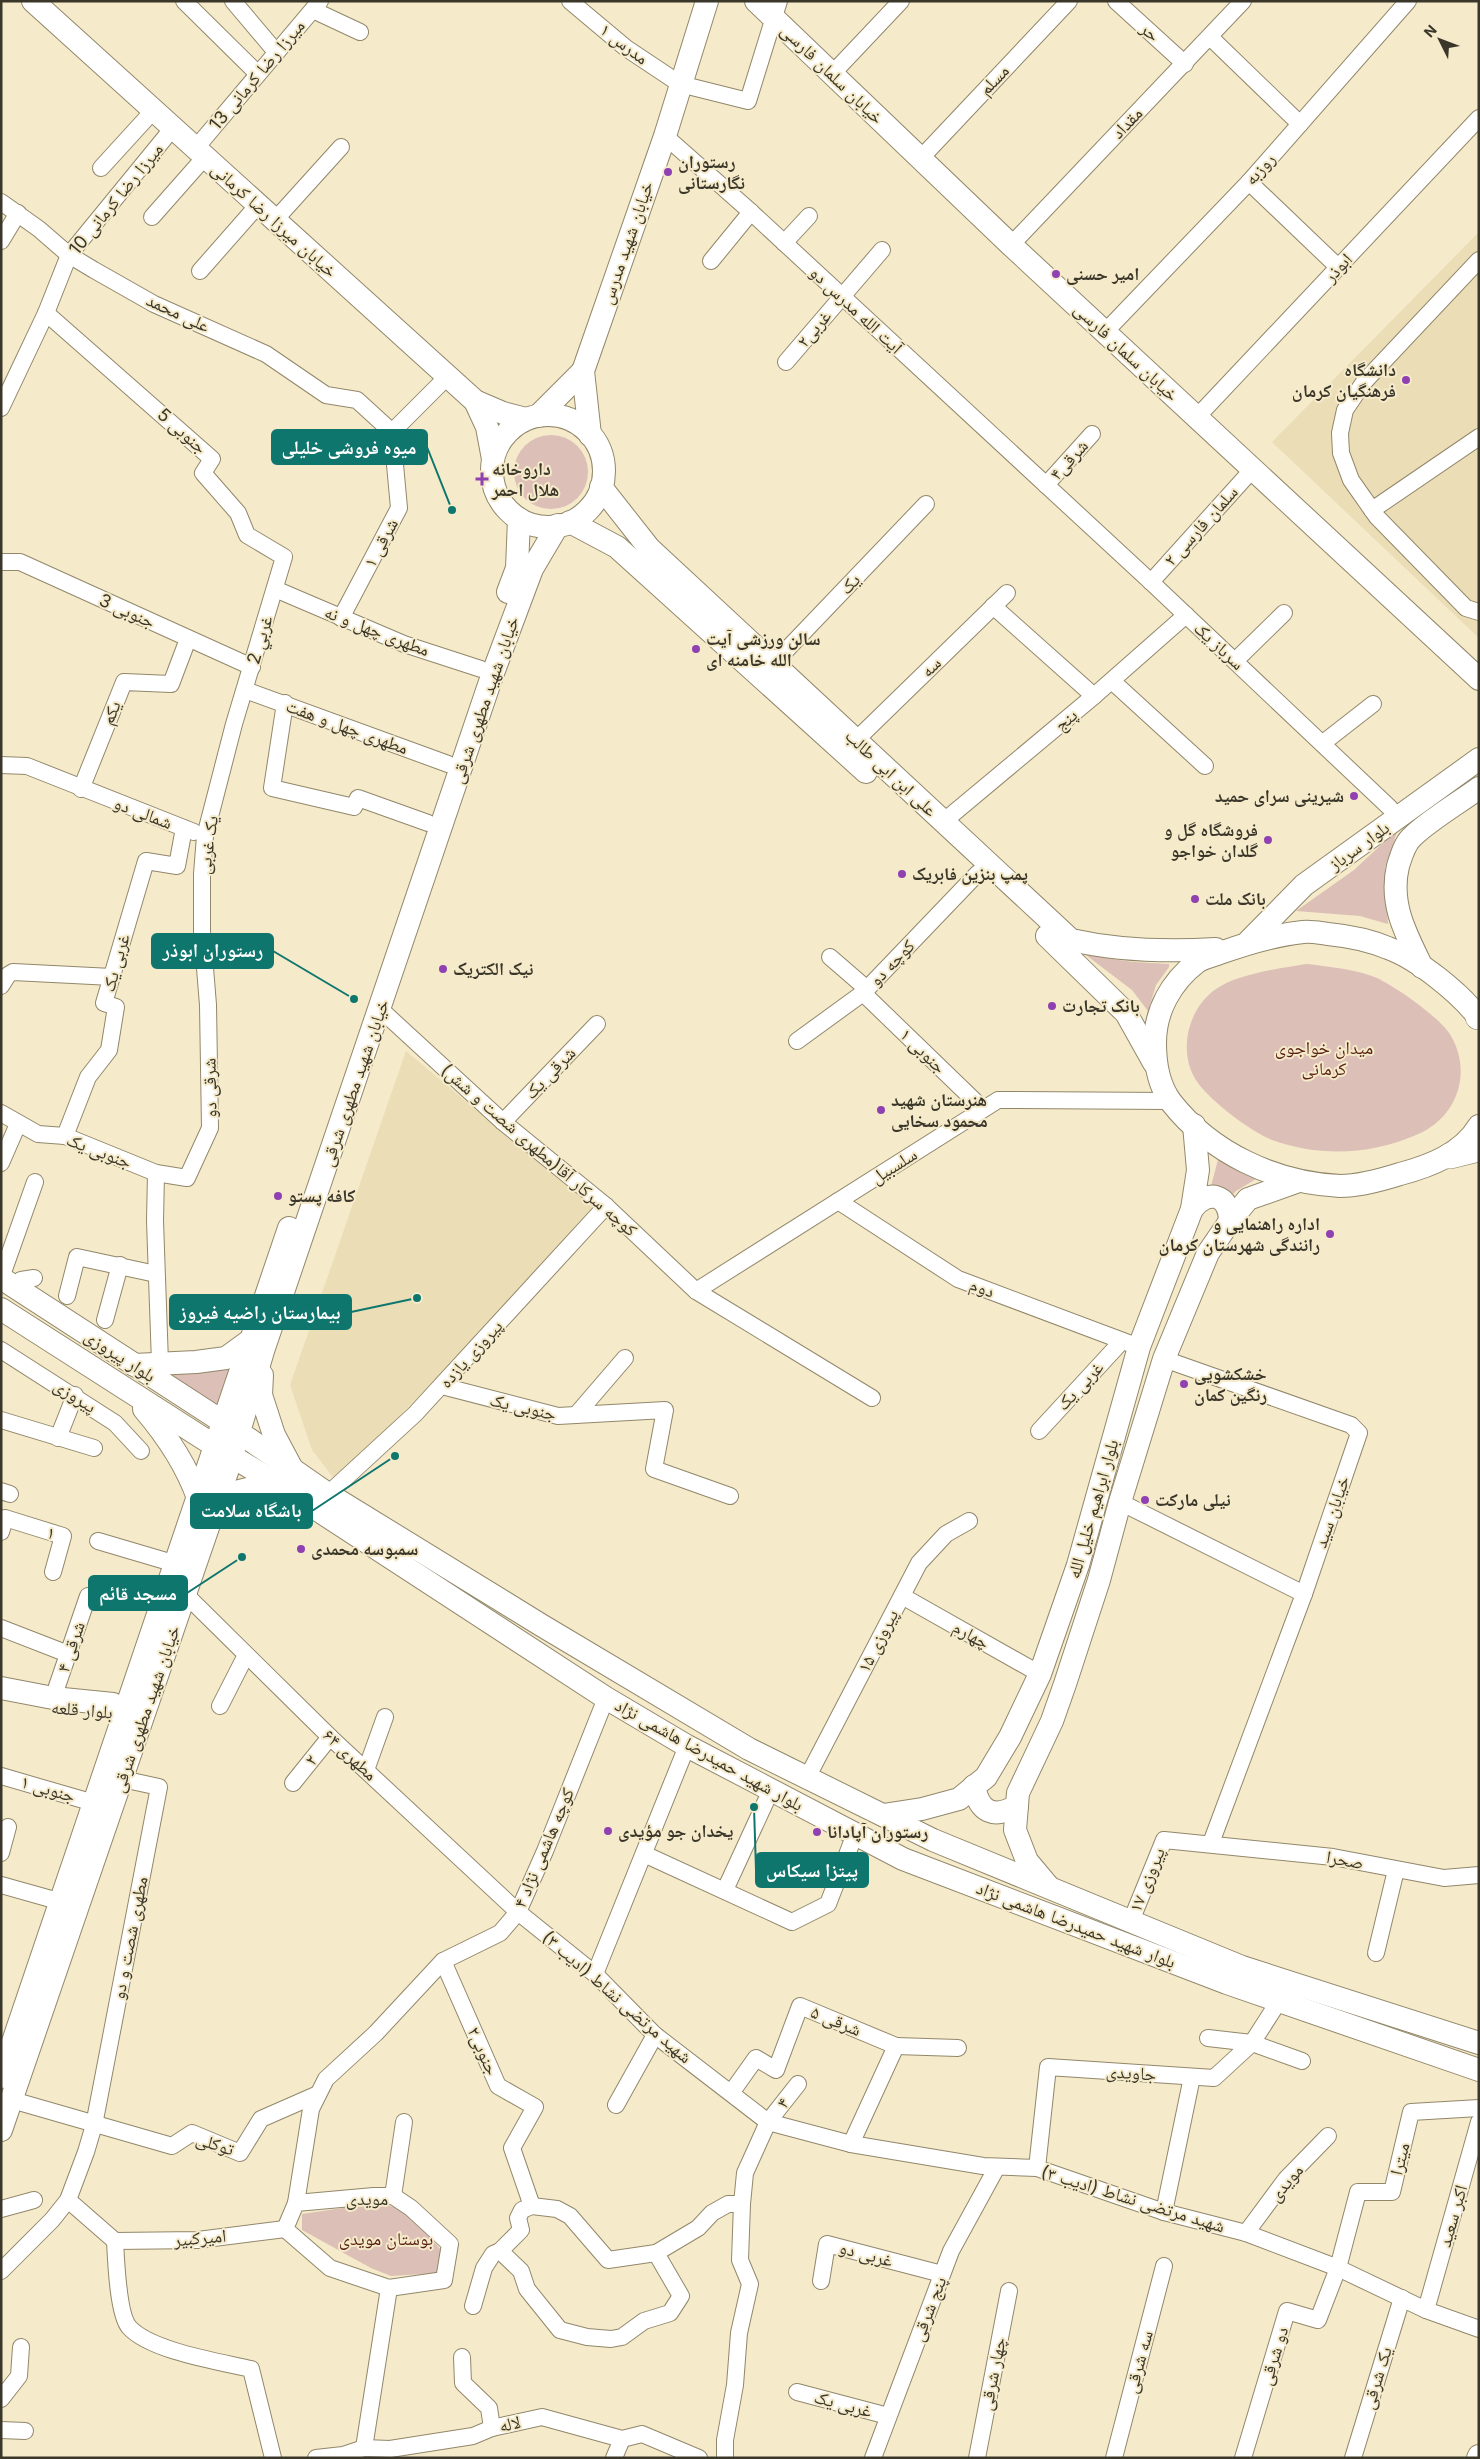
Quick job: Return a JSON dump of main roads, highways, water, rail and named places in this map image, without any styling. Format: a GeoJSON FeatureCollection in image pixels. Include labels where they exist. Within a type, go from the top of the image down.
{"type":"FeatureCollection","features":[{"type":"Feature","properties":{"kind":"main road","name":"خیابان میرزا رضا کرمانی"},"geometry":{"type":"LineString","coordinates":[[33,1],[172,129],[475,401],[503,413],[532,418]]}},
{"type":"Feature","properties":{"kind":"main road","name":"خیابان شهید مدرس"},"geometry":{"type":"LineString","coordinates":[[590,435],[582,371],[664,136],[708,1]]}},
{"type":"Feature","properties":{"kind":"main road","name":"خیابان سلمان فارسی"},"geometry":{"type":"LineString","coordinates":[[756,1],[776,9],[832,74],[920,159],[1252,470],[1479,679]]}},
{"type":"Feature","properties":{"kind":"main road","name":"خیابان شهید مدرس"},"geometry":{"type":"LineString","coordinates":[[532,418],[582,371]]}},
{"type":"Feature","properties":{"kind":"main road"},"geometry":{"type":"LineString","coordinates":[[475,401],[487,427],[494,459],[492,479],[499,498],[519,519],[538,526],[564,523],[583,513],[594,502],[601,487],[603,465],[601,454],[590,435],[582,426],[567,418],[550,415],[532,418],[505,435],[494,459]]}},
{"type":"Feature","properties":{"kind":"main road","name":"علی ابن ابی طالب"},"geometry":{"type":"LineString","coordinates":[[601,487],[649,548],[1071,940],[1099,946],[1167,952],[1240,946]]}},
{"type":"Feature","properties":{"kind":"main road","name":"خیابان شهید مطهری شرقی"},"geometry":{"type":"LineString","coordinates":[[1,2130],[185,1594],[207,1500],[255,1346],[448,764],[517,568],[519,519]]}},
{"type":"Feature","properties":{"kind":"main road","name":"علی ابن ابی طالب"},"geometry":{"type":"LineString","coordinates":[[564,523],[600,536],[627,556],[1074,960],[1126,1012],[1155,1064]]}},
{"type":"Feature","properties":{"kind":"main road","name":"خیابان شهید مطهری شرقی"},"geometry":{"type":"LineString","coordinates":[[255,1346],[380,1009],[497,663],[532,569],[564,523]]}},
{"type":"Feature","properties":{"kind":"main road","name":"بلوار سرباز"},"geometry":{"type":"LineString","coordinates":[[1240,946],[1304,885],[1479,759]]}},
{"type":"Feature","properties":{"kind":"main road","name":"بلوار سرباز"},"geometry":{"type":"LineString","coordinates":[[1422,967],[1398,913],[1395,886],[1400,859],[1412,837],[1479,788]]}},
{"type":"Feature","properties":{"kind":"main road"},"geometry":{"type":"LineString","coordinates":[[1479,1017],[1454,992],[1422,967],[1389,948],[1349,936],[1307,932],[1268,936],[1198,961],[1170,989],[1155,1025],[1155,1064],[1170,1101],[1194,1125],[1225,1150],[1259,1169],[1299,1181],[1341,1186],[1379,1181],[1418,1169],[1450,1156],[1479,1149]]}},
{"type":"Feature","properties":{"kind":"main road","name":"بلوار ابراهیم خلیل الله"},"geometry":{"type":"LineString","coordinates":[[883,1815],[922,1809],[959,1799],[986,1777],[1010,1737],[1040,1674],[1078,1565],[1130,1344],[1192,1209],[1198,1170],[1194,1125]]}},
{"type":"Feature","properties":{"kind":"main road"},"geometry":{"type":"LineString","coordinates":[[1450,1156],[1479,1126]]}},
{"type":"Feature","properties":{"kind":"main road","name":"بلوار ابراهیم خلیل الله"},"geometry":{"type":"LineString","coordinates":[[1048,1887],[1027,1860],[1016,1830],[1018,1793],[1052,1721],[1065,1684],[1099,1580],[1120,1502],[1164,1359],[1208,1253],[1230,1221],[1248,1199],[1299,1181]]}},
{"type":"Feature","properties":{"kind":"main road"},"geometry":{"type":"LineString","coordinates":[[1192,1209],[1198,1201],[1207,1197],[1217,1197],[1226,1203],[1230,1211],[1230,1221]]}},
{"type":"Feature","properties":{"kind":"main road","name":"بلوار پیروزی"},"geometry":{"type":"LineString","coordinates":[[13,1280],[131,1363],[231,1427]]}},
{"type":"Feature","properties":{"kind":"main road","name":"بلوار پیروزی"},"geometry":{"type":"LineString","coordinates":[[1,1309],[223,1451]]}},
{"type":"Feature","properties":{"kind":"main road"},"geometry":{"type":"LineString","coordinates":[[255,1346],[261,1395],[287,1478],[207,1500],[161,1429],[122,1387],[131,1363],[196,1362],[226,1358],[255,1346]]}},
{"type":"Feature","properties":{"kind":"main road","name":"بلوار شهید حمیدرضا هاشمی نژاد"},"geometry":{"type":"LineString","coordinates":[[231,1427],[287,1478],[606,1698],[687,1746],[903,1860],[1279,2001],[1479,2070]]}},
{"type":"Feature","properties":{"kind":"main road","name":"بلوار شهید حمیدرضا هاشمی نژاد"},"geometry":{"type":"LineString","coordinates":[[223,1451],[328,1494],[749,1749],[933,1840],[1242,1967],[1479,2043]]}},
{"type":"Feature","properties":{"kind":"main road","name":"خیابان شهید مطهری شرقی"},"geometry":{"type":"LineString","coordinates":[[1,2077],[176,1564],[207,1500]]}},
{"type":"Feature","properties":{"kind":"main road"},"geometry":{"type":"LineString","coordinates":[[606,1698],[620,1672]]}},
{"type":"Feature","properties":{"kind":"main road","name":"بلوار قلعه"},"geometry":{"type":"LineString","coordinates":[[1,1688],[53,1698],[114,1704],[125,1713]]}},
{"type":"Feature","properties":{"kind":"main road","name":"بلوار قلعه"},"geometry":{"type":"LineString","coordinates":[[1,1700],[109,1716],[125,1713]]}},
{"type":"Feature","properties":{"kind":"main road"},"geometry":{"type":"LineString","coordinates":[[974,1786],[977,1801],[988,1812],[1003,1813],[1017,1806]]}},
{"type":"Feature","properties":{"kind":"place","name":"رستوران نگارستانی"},"geometry":{"type":"Point","coordinates":[668,172]}},
{"type":"Feature","properties":{"kind":"place","name":"امیر حسنی"},"geometry":{"type":"Point","coordinates":[1056,274]}},
{"type":"Feature","properties":{"kind":"place","name":"دانشگاه فرهنگیان کرمان"},"geometry":{"type":"Point","coordinates":[1406,380]}},
{"type":"Feature","properties":{"kind":"place","name":"داروخانه هلال احمر"},"geometry":{"type":"Point","coordinates":[482,479]}},
{"type":"Feature","properties":{"kind":"place","name":"میوه فروشی خلیلی"},"geometry":{"type":"Point","coordinates":[452,510]}},
{"type":"Feature","properties":{"kind":"place","name":"سالن ورزشى آیت الله خامنه اى"},"geometry":{"type":"Point","coordinates":[696,649]}},
{"type":"Feature","properties":{"kind":"place","name":"شیرینی سرای حمید"},"geometry":{"type":"Point","coordinates":[1354,796]}},
{"type":"Feature","properties":{"kind":"place","name":"فروشگاه گل و گلدان خواجو"},"geometry":{"type":"Point","coordinates":[1268,840]}},
{"type":"Feature","properties":{"kind":"place","name":"پمپ بنزین فابریک"},"geometry":{"type":"Point","coordinates":[902,874]}},
{"type":"Feature","properties":{"kind":"place","name":"بانک ملت"},"geometry":{"type":"Point","coordinates":[1195,899]}},
{"type":"Feature","properties":{"kind":"place","name":"نیک الکتریک"},"geometry":{"type":"Point","coordinates":[443,969]}},
{"type":"Feature","properties":{"kind":"place","name":"رستوران ابوذر"},"geometry":{"type":"Point","coordinates":[354,999]}},
{"type":"Feature","properties":{"kind":"place","name":"بانک تجارت"},"geometry":{"type":"Point","coordinates":[1052,1006]}},
{"type":"Feature","properties":{"kind":"place","name":"هنرستان شهید محمود سخایی"},"geometry":{"type":"Point","coordinates":[881,1110]}},
{"type":"Feature","properties":{"kind":"place","name":"کافه پستو"},"geometry":{"type":"Point","coordinates":[278,1196]}},
{"type":"Feature","properties":{"kind":"place","name":"اداره راهنمایی و رانندگی شهرستان کرمان"},"geometry":{"type":"Point","coordinates":[1330,1234]}},
{"type":"Feature","properties":{"kind":"place","name":"بیمارستان راضیه فیروز"},"geometry":{"type":"Point","coordinates":[417,1298]}},
{"type":"Feature","properties":{"kind":"place","name":"خشکشویی رنگین کمان"},"geometry":{"type":"Point","coordinates":[1184,1384]}},
{"type":"Feature","properties":{"kind":"place","name":"باشگاه سلامت"},"geometry":{"type":"Point","coordinates":[395,1456]}},
{"type":"Feature","properties":{"kind":"place","name":"نیلی مارکت"},"geometry":{"type":"Point","coordinates":[1145,1500]}},
{"type":"Feature","properties":{"kind":"place","name":"سمبوسه محمدی"},"geometry":{"type":"Point","coordinates":[301,1549]}},
{"type":"Feature","properties":{"kind":"place","name":"مسجد قائم"},"geometry":{"type":"Point","coordinates":[242,1557]}},
{"type":"Feature","properties":{"kind":"place","name":"پیتزا سیکاس"},"geometry":{"type":"Point","coordinates":[754,1807]}},
{"type":"Feature","properties":{"kind":"place","name":"یخدان جو مؤیدی"},"geometry":{"type":"Point","coordinates":[608,1831]}},
{"type":"Feature","properties":{"kind":"place","name":"رستوران آپادانا"},"geometry":{"type":"Point","coordinates":[817,1832]}},
{"type":"Feature","properties":{"kind":"park label","name":"میدان خواجوی کرمانی"},"geometry":{"type":"Point","coordinates":[1324,1058]}},
{"type":"Feature","properties":{"kind":"park label","name":"بوستان مویدی"},"geometry":{"type":"Point","coordinates":[386,2239]}}]}
